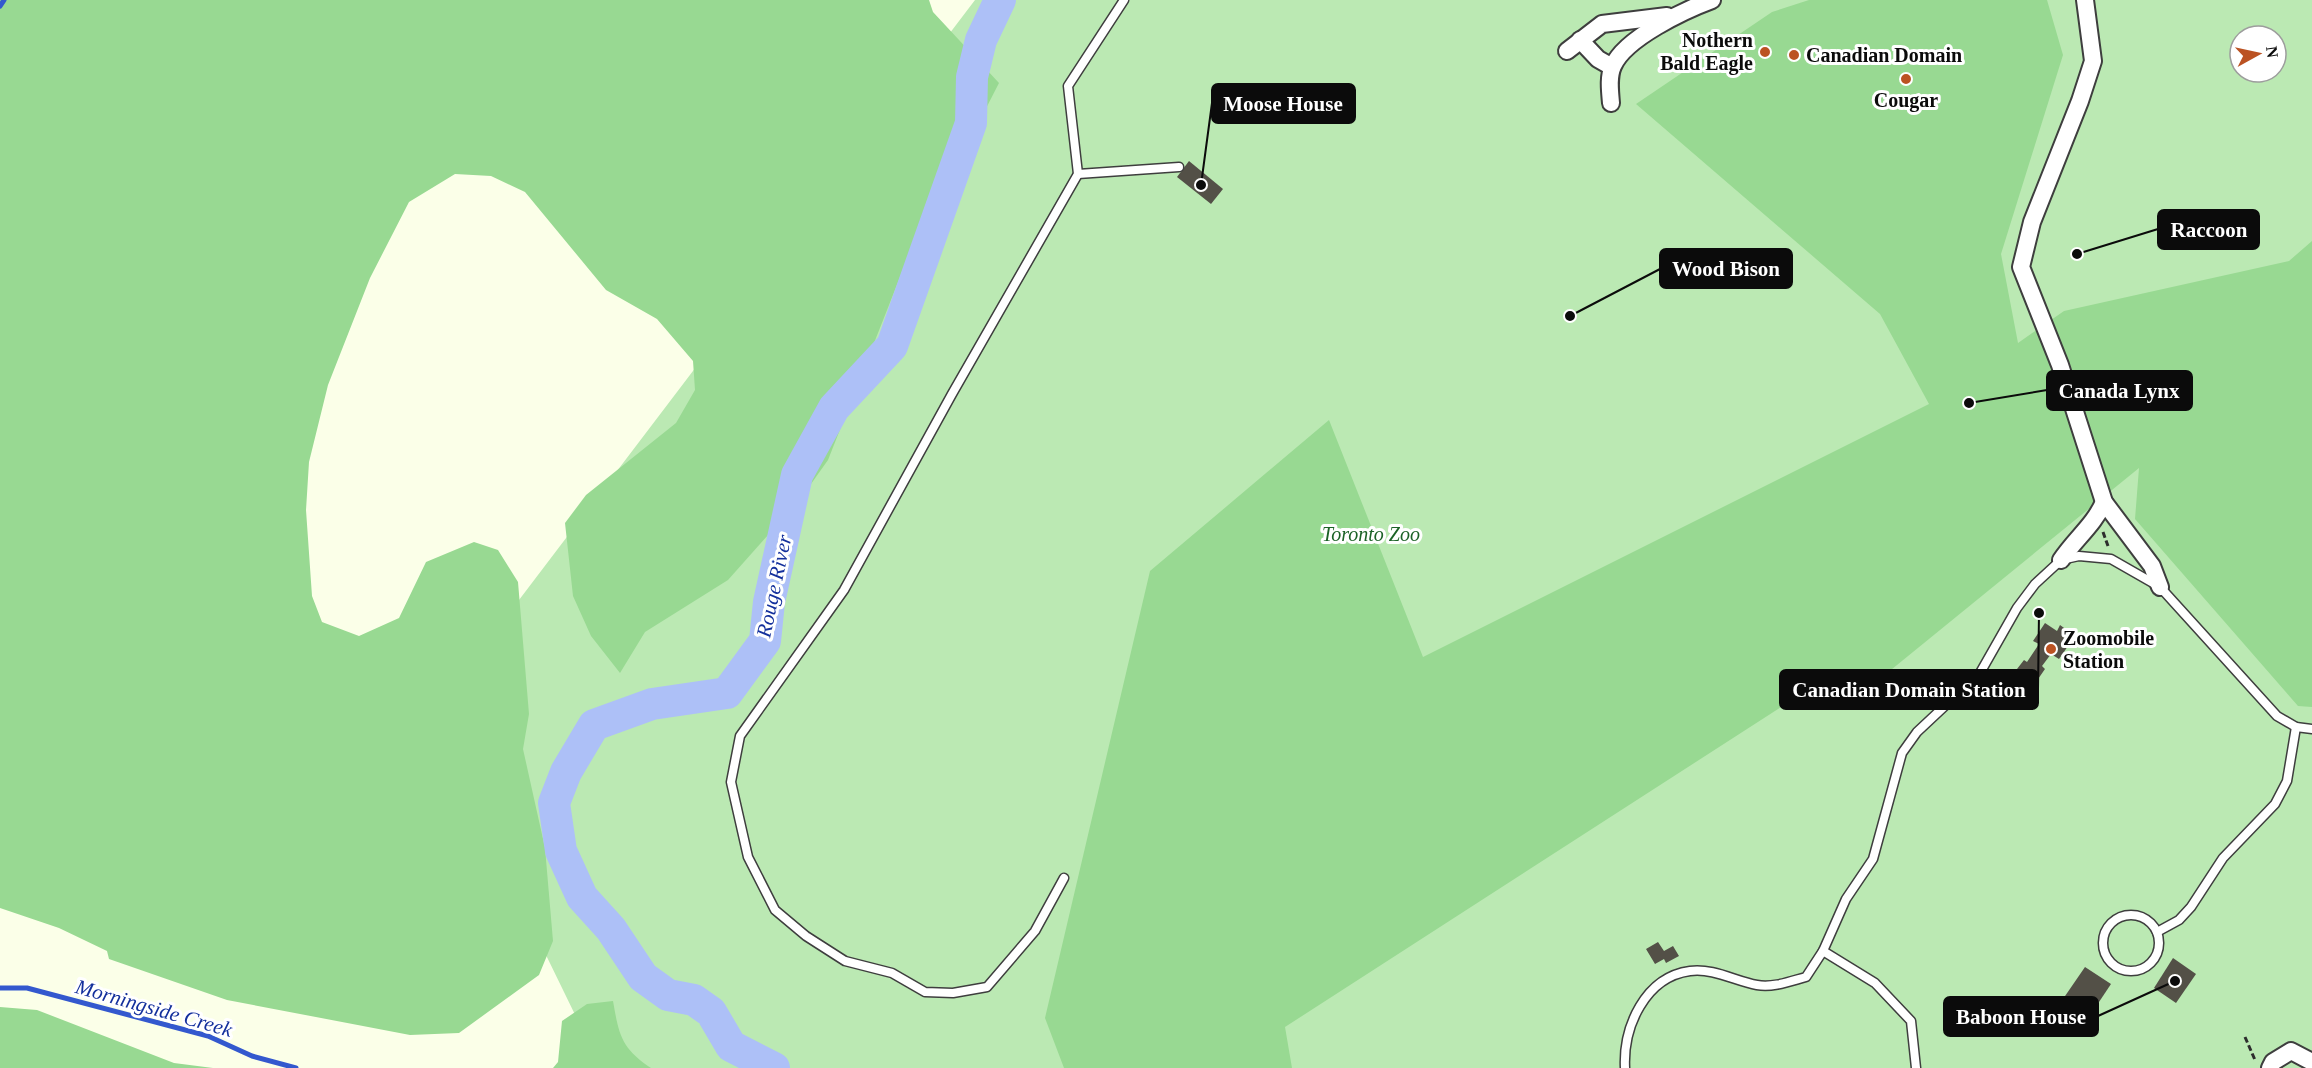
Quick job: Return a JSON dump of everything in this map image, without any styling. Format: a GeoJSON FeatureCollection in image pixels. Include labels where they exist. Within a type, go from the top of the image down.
{"type":"FeatureCollection","features":[{"type":"Feature","properties":{"kind":"street"},"geometry":{"type":"LineString","coordinates":[[1611,103],[1612,67],[1618,58],[1645,34],[1674,15],[1712,0]]}},
{"type":"Feature","properties":{"kind":"street"},"geometry":{"type":"LineString","coordinates":[[2085,0],[2093,61],[2080,101],[2032,222],[2021,267],[2060,365],[2104,502],[2152,566],[2160,587]]}},
{"type":"Feature","properties":{"kind":"street"},"geometry":{"type":"LineString","coordinates":[[1567,51],[1602,24],[1674,15]]}},
{"type":"Feature","properties":{"kind":"street"},"geometry":{"type":"LineString","coordinates":[[1580,40],[1598,59],[1612,67]]}},
{"type":"Feature","properties":{"kind":"street"},"geometry":{"type":"LineString","coordinates":[[2061,560],[2073,542],[2097,519],[2104,502]]}},
{"type":"Feature","properties":{"kind":"street"},"geometry":{"type":"LineString","coordinates":[[2264,1067],[2291,1051],[2312,1062]]}},
{"type":"Feature","properties":{"kind":"lane"},"geometry":{"type":"LineString","coordinates":[[1064,878],[1035,932],[987,987],[953,993],[925,992],[892,973],[845,960],[806,936],[775,910],[748,857],[731,782],[740,736],[844,590],[952,394],[1078,174],[1068,86],[1124,0]]}},
{"type":"Feature","properties":{"kind":"lane"},"geometry":{"type":"LineString","coordinates":[[1078,174],[1179,167]]}},
{"type":"Feature","properties":{"kind":"lane"},"geometry":{"type":"LineString","coordinates":[[1626,1068],[1625,1052],[1637,1008],[1660,982],[1690,971],[1726,974],[1758,985],[1782,984],[1806,977],[1823,951],[1846,898],[1873,859],[1902,753],[1917,732],[1980,673],[2029,592],[2061,560],[2079,556],[2110,559],[2160,587],[2277,716],[2296,727],[2312,729]]}},
{"type":"Feature","properties":{"kind":"lane"},"geometry":{"type":"LineString","coordinates":[[2157,932],[2179,920],[2191,907],[2223,858],[2275,804],[2287,781],[2296,727]]}},
{"type":"Feature","properties":{"kind":"lane"},"geometry":{"type":"LineString","coordinates":[[2134,915],[2143,918],[2157,932],[2159,940],[2156,958],[2142,969],[2125,971],[2110,962],[2105,955],[2104,936],[2115,920],[2134,915]]}},
{"type":"Feature","properties":{"kind":"lane"},"geometry":{"type":"LineString","coordinates":[[1823,951],[1875,983],[1911,1021],[1916,1068]]}},
{"type":"Feature","properties":{"kind":"path"},"geometry":{"type":"LineString","coordinates":[[2097,519],[2107,542],[2110,559]]}},
{"type":"Feature","properties":{"kind":"path"},"geometry":{"type":"LineString","coordinates":[[2245,1037],[2264,1067]]}},
{"type":"Feature","properties":{"kind":"green space"},"geometry":{"type":"Polygon","coordinates":[[[0,0],[929,0],[933,12],[999,83],[902,272],[828,460],[801,498],[728,580],[645,632],[620,673],[591,636],[573,596],[565,523],[586,495],[676,423],[695,390],[693,361],[657,319],[606,290],[525,192],[491,176],[455,174],[409,202],[370,278],[328,385],[309,462],[306,510],[312,596],[322,622],[359,636],[399,618],[426,562],[474,542],[498,550],[518,582],[529,714],[523,749],[545,848],[553,941],[539,975],[459,1033],[410,1035],[227,1000],[109,959],[107,951],[59,928],[0,908],[0,0]]]}},
{"type":"Feature","properties":{"kind":"green space","name":"Toronto Zoo"},"geometry":{"type":"Polygon","coordinates":[[[975,0],[2312,0],[2312,1068],[601,1068],[430,717],[975,0]]]}},
{"type":"Feature","properties":{"kind":"green space"},"geometry":{"type":"Polygon","coordinates":[[[1809,0],[2047,0],[2063,55],[2001,254],[2018,343],[2064,311],[2289,261],[2312,241],[2312,707],[2298,706],[2135,519],[2139,468],[1854,700],[1809,689],[1285,1027],[1292,1068],[1064,1068],[1045,1018],[1150,571],[1329,420],[1423,657],[1929,404],[1880,314],[1636,104],[1772,12],[1809,0]]]}},
{"type":"Feature","properties":{"kind":"green space"},"geometry":{"type":"Polygon","coordinates":[[[613,1001],[623,1040],[633,1054],[651,1068],[553,1068],[558,1062],[562,1021],[587,1004],[613,1001]]]}},
{"type":"Feature","properties":{"kind":"green space"},"geometry":{"type":"Polygon","coordinates":[[[0,1007],[37,1010],[174,1063],[213,1068],[0,1068],[0,1007]]]}},
{"type":"Feature","properties":{"kind":"building"},"geometry":{"type":"Polygon","coordinates":[[[1189,161],[1223,189],[1211,204],[1177,177],[1189,161]]]}},
{"type":"Feature","properties":{"kind":"building","name":"Zoomobile Station"},"geometry":{"type":"Polygon","coordinates":[[[2045,623],[2057,631],[2060,625],[2075,636],[2059,659],[2051,654],[2042,666],[2045,669],[2036,682],[2017,669],[2024,660],[2027,662],[2039,644],[2033,641],[2045,623]]]}},
{"type":"Feature","properties":{"kind":"building"},"geometry":{"type":"Polygon","coordinates":[[[1658,942],[1664,951],[1673,946],[1679,956],[1666,963],[1664,959],[1655,964],[1646,949],[1658,942]]]}},
{"type":"Feature","properties":{"kind":"building"},"geometry":{"type":"Polygon","coordinates":[[[2173,958],[2196,974],[2176,1003],[2154,988],[2173,958]]]}},
{"type":"Feature","properties":{"kind":"building"},"geometry":{"type":"Polygon","coordinates":[[[2085,967],[2111,984],[2089,1017],[2063,999],[2085,967]]]}},
{"type":"Feature","properties":{"kind":"waterway","name":"Morningside Creek"},"geometry":{"type":"LineString","coordinates":[[0,6],[4,0]]}},
{"type":"Feature","properties":{"kind":"waterway","name":"Rouge River"},"geometry":{"type":"LineString","coordinates":[[774,1068],[731,1046],[711,1012],[694,1000],[668,995],[643,977],[611,929],[582,897],[561,851],[554,803],[566,772],[594,725],[652,704],[727,693],[765,641],[769,602],[797,475],[834,408],[892,346],[971,123],[972,77],[981,40],[1000,0]]}},
{"type":"Feature","properties":{"kind":"waterway","name":"Morningside Creek"},"geometry":{"type":"LineString","coordinates":[[0,988],[27,988],[208,1036],[252,1056],[296,1068]]}},
{"type":"Feature","properties":{"kind":"place","name":"Nothern Bald Eagle"},"geometry":{"type":"Point","coordinates":[1765,52]}},
{"type":"Feature","properties":{"kind":"place","name":"Canadian Domain"},"geometry":{"type":"Point","coordinates":[1794,55]}},
{"type":"Feature","properties":{"kind":"place","name":"Cougar"},"geometry":{"type":"Point","coordinates":[1906,79]}},
{"type":"Feature","properties":{"kind":"place","name":"Moose House"},"geometry":{"type":"Point","coordinates":[1201,185]}},
{"type":"Feature","properties":{"kind":"place","name":"Raccoon"},"geometry":{"type":"Point","coordinates":[2077,254]}},
{"type":"Feature","properties":{"kind":"place","name":"Wood Bison"},"geometry":{"type":"Point","coordinates":[1570,316]}},
{"type":"Feature","properties":{"kind":"place","name":"Canada Lynx"},"geometry":{"type":"Point","coordinates":[1969,403]}},
{"type":"Feature","properties":{"kind":"place","name":"Canadian Domain Station"},"geometry":{"type":"Point","coordinates":[2039,613]}},
{"type":"Feature","properties":{"kind":"place","name":"Zoomobile Station"},"geometry":{"type":"Point","coordinates":[2051,649]}},
{"type":"Feature","properties":{"kind":"place","name":"Baboon House"},"geometry":{"type":"Point","coordinates":[2175,981]}}]}
